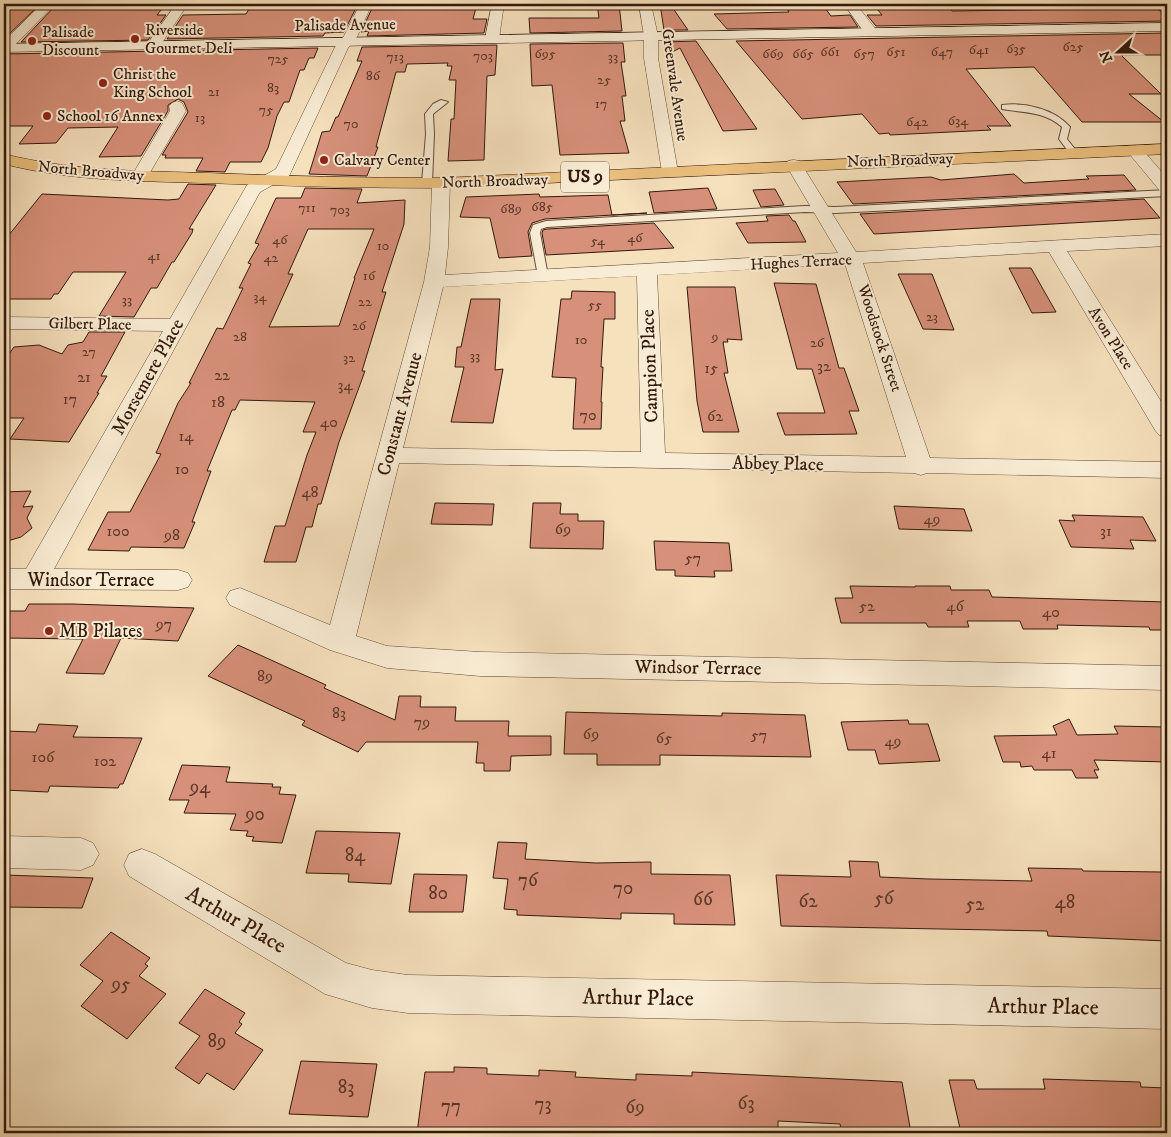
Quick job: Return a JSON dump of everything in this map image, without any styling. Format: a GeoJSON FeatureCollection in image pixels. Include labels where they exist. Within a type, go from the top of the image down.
{"type":"FeatureCollection","features":[{"type":"Feature","properties":{"kind":"main road","name":"North Broadway"},"geometry":{"type":"LineString","coordinates":[[4,159],[69,172],[139,177],[434,183],[1167,149]]}},
{"type":"Feature","properties":{"kind":"street"},"geometry":{"type":"LineString","coordinates":[[4,48],[49,4]]}},
{"type":"Feature","properties":{"kind":"street"},"geometry":{"type":"LineString","coordinates":[[153,46],[182,4]]}},
{"type":"Feature","properties":{"kind":"street","name":"Morsemere Place"},"geometry":{"type":"LineString","coordinates":[[34,580],[252,189],[283,172],[366,4]]}},
{"type":"Feature","properties":{"kind":"street"},"geometry":{"type":"LineString","coordinates":[[492,39],[498,4]]}},
{"type":"Feature","properties":{"kind":"street","name":"Greenvale Avenue"},"geometry":{"type":"LineString","coordinates":[[645,4],[651,36],[651,58],[670,172]]}},
{"type":"Feature","properties":{"kind":"street"},"geometry":{"type":"LineString","coordinates":[[850,4],[871,32]]}},
{"type":"Feature","properties":{"kind":"street","name":"Palisade Avenue"},"geometry":{"type":"LineString","coordinates":[[4,48],[1167,27]]}},
{"type":"Feature","properties":{"kind":"street"},"geometry":{"type":"LineString","coordinates":[[139,177],[178,111],[177,106]]}},
{"type":"Feature","properties":{"kind":"street"},"geometry":{"type":"LineString","coordinates":[[1134,150],[1167,188]]}},
{"type":"Feature","properties":{"kind":"street","name":"Woodstock Street"},"geometry":{"type":"LineString","coordinates":[[794,165],[856,267],[921,466]]}},
{"type":"Feature","properties":{"kind":"street","name":"Constant Avenue"},"geometry":{"type":"LineString","coordinates":[[340,642],[434,282],[439,248],[434,183]]}},
{"type":"Feature","properties":{"kind":"street","name":"Hughes Terrace"},"geometry":{"type":"LineString","coordinates":[[434,282],[1167,240]]}},
{"type":"Feature","properties":{"kind":"street","name":"Avon Place"},"geometry":{"type":"LineString","coordinates":[[1055,247],[1167,430]]}},
{"type":"Feature","properties":{"kind":"street","name":"Campion Place"},"geometry":{"type":"LineString","coordinates":[[647,271],[654,461]]}},
{"type":"Feature","properties":{"kind":"street","name":"Gilbert Place"},"geometry":{"type":"LineString","coordinates":[[4,323],[177,325]]}},
{"type":"Feature","properties":{"kind":"street","name":"Abbey Place"},"geometry":{"type":"LineString","coordinates":[[389,455],[1167,470]]}},
{"type":"Feature","properties":{"kind":"street","name":"Windsor Terrace"},"geometry":{"type":"LineString","coordinates":[[4,580],[178,580]]}},
{"type":"Feature","properties":{"kind":"street","name":"Windsor Terrace"},"geometry":{"type":"LineString","coordinates":[[240,598],[340,642],[387,657],[480,664],[1167,678]]}},
{"type":"Feature","properties":{"kind":"street"},"geometry":{"type":"LineString","coordinates":[[4,852],[81,854]]}},
{"type":"Feature","properties":{"kind":"street","name":"Arthur Place"},"geometry":{"type":"LineString","coordinates":[[142,865],[339,980],[372,989],[418,994],[1167,1009]]}},
{"type":"Feature","properties":{"kind":"lane"},"geometry":{"type":"LineString","coordinates":[[434,183],[429,114],[436,106],[444,102]]}},
{"type":"Feature","properties":{"kind":"lane"},"geometry":{"type":"LineString","coordinates":[[1006,107],[1026,108],[1054,117],[1066,127],[1063,139],[1074,153]]}},
{"type":"Feature","properties":{"kind":"lane"},"geometry":{"type":"LineString","coordinates":[[543,276],[535,233],[537,227],[546,224],[1167,193]]}},
{"type":"Feature","properties":{"kind":"building"},"geometry":{"type":"Polygon","coordinates":[[[166,4],[157,15],[166,15],[148,40],[21,42],[55,6],[166,4]]]}},
{"type":"Feature","properties":{"kind":"building"},"geometry":{"type":"Polygon","coordinates":[[[252,4],[358,4],[344,32],[325,33],[323,36],[167,39],[183,15],[246,14],[252,4]]]}},
{"type":"Feature","properties":{"kind":"building"},"geometry":{"type":"Polygon","coordinates":[[[374,4],[477,4],[473,19],[487,19],[484,33],[367,36],[369,31],[361,32],[374,4]]]}},
{"type":"Feature","properties":{"kind":"building"},"geometry":{"type":"Polygon","coordinates":[[[597,4],[619,4],[622,31],[530,33],[529,18],[599,18],[597,4]]]}},
{"type":"Feature","properties":{"kind":"building"},"geometry":{"type":"Polygon","coordinates":[[[660,4],[670,4],[688,30],[664,30],[660,4]]]}},
{"type":"Feature","properties":{"kind":"building"},"geometry":{"type":"Polygon","coordinates":[[[784,4],[822,4],[831,16],[850,15],[858,27],[727,29],[714,14],[789,12],[784,4]]]}},
{"type":"Feature","properties":{"kind":"building"},"geometry":{"type":"Polygon","coordinates":[[[873,4],[946,4],[952,11],[1156,8],[1167,15],[1167,21],[876,26],[867,15],[882,15],[873,4]]]}},
{"type":"Feature","properties":{"kind":"building"},"geometry":{"type":"Polygon","coordinates":[[[4,7],[37,7],[4,39],[4,7]]]}},
{"type":"Feature","properties":{"kind":"building"},"geometry":{"type":"Polygon","coordinates":[[[1167,33],[1167,55],[1121,55],[1161,94],[1129,94],[1164,122],[1082,122],[1034,67],[966,69],[1011,126],[987,126],[991,130],[890,135],[889,133],[879,134],[862,114],[802,119],[736,41],[1167,33]]]}},
{"type":"Feature","properties":{"kind":"building"},"geometry":{"type":"Polygon","coordinates":[[[696,41],[757,129],[723,131],[680,48],[670,53],[666,42],[696,41]]]}},
{"type":"Feature","properties":{"kind":"building"},"geometry":{"type":"Polygon","coordinates":[[[623,43],[625,62],[621,62],[626,96],[622,96],[625,121],[620,121],[629,153],[560,155],[552,85],[532,86],[530,44],[623,43]]]}},
{"type":"Feature","properties":{"kind":"building"},"geometry":{"type":"Polygon","coordinates":[[[497,45],[495,75],[487,76],[484,160],[448,161],[451,119],[454,119],[456,80],[449,80],[452,66],[447,66],[448,63],[407,64],[405,72],[396,72],[376,147],[378,147],[367,176],[309,174],[322,132],[330,131],[336,117],[338,117],[362,61],[357,61],[362,47],[497,45]]]}},
{"type":"Feature","properties":{"kind":"building"},"geometry":{"type":"Polygon","coordinates":[[[318,48],[314,58],[309,58],[304,70],[300,70],[289,102],[284,102],[277,116],[268,148],[261,162],[230,162],[225,172],[196,171],[203,158],[165,158],[166,155],[162,155],[188,112],[184,102],[178,99],[168,105],[168,111],[141,156],[99,157],[118,127],[68,128],[56,143],[19,144],[33,126],[4,126],[4,54],[318,48]]]}},
{"type":"Feature","properties":{"kind":"building"},"geometry":{"type":"Polygon","coordinates":[[[1014,174],[1024,183],[1089,179],[1086,176],[1124,175],[1136,190],[853,204],[837,182],[931,177],[941,180],[1014,174]]]}},
{"type":"Feature","properties":{"kind":"building"},"geometry":{"type":"Polygon","coordinates":[[[188,184],[216,185],[189,229],[193,229],[192,233],[174,262],[172,262],[157,288],[151,288],[134,317],[99,316],[126,272],[73,272],[58,294],[54,294],[51,299],[4,299],[4,241],[42,194],[168,200],[179,199],[188,184]]]}},
{"type":"Feature","properties":{"kind":"building"},"geometry":{"type":"Polygon","coordinates":[[[305,188],[362,189],[357,203],[405,200],[404,224],[382,292],[386,292],[362,371],[365,371],[339,442],[321,504],[318,504],[312,527],[306,527],[296,562],[264,562],[275,526],[285,526],[316,432],[303,432],[315,402],[240,400],[235,410],[232,410],[207,471],[211,471],[192,522],[195,522],[184,548],[131,547],[129,551],[88,550],[108,512],[130,512],[161,454],[156,453],[178,403],[191,383],[189,383],[217,328],[223,329],[243,288],[239,288],[251,264],[248,263],[259,244],[255,243],[276,198],[301,198],[305,188]],[[308,229],[288,274],[293,274],[269,327],[339,326],[354,278],[374,229],[308,229]]]}},
{"type":"Feature","properties":{"kind":"building"},"geometry":{"type":"Polygon","coordinates":[[[708,188],[717,209],[654,213],[649,192],[708,188]]]}},
{"type":"Feature","properties":{"kind":"building"},"geometry":{"type":"Polygon","coordinates":[[[775,189],[784,205],[761,207],[753,190],[775,189]]]}},
{"type":"Feature","properties":{"kind":"building"},"geometry":{"type":"Polygon","coordinates":[[[539,194],[540,197],[608,195],[612,215],[647,213],[545,219],[532,223],[528,232],[532,256],[499,258],[490,218],[460,217],[466,197],[539,194]]]}},
{"type":"Feature","properties":{"kind":"building"},"geometry":{"type":"Polygon","coordinates":[[[1144,199],[1160,218],[874,234],[860,214],[1144,199]]]}},
{"type":"Feature","properties":{"kind":"building"},"geometry":{"type":"Polygon","coordinates":[[[789,215],[795,221],[806,242],[748,243],[736,223],[768,221],[766,216],[789,215]]]}},
{"type":"Feature","properties":{"kind":"building"},"geometry":{"type":"Polygon","coordinates":[[[654,223],[674,248],[546,255],[543,230],[654,223]]]}},
{"type":"Feature","properties":{"kind":"building"},"geometry":{"type":"Polygon","coordinates":[[[1009,268],[1031,268],[1056,312],[1032,313],[1009,268]]]}},
{"type":"Feature","properties":{"kind":"building"},"geometry":{"type":"Polygon","coordinates":[[[898,274],[932,274],[954,330],[923,329],[898,274]]]}},
{"type":"Feature","properties":{"kind":"building"},"geometry":{"type":"Polygon","coordinates":[[[774,283],[816,284],[839,368],[844,368],[859,411],[849,411],[857,434],[785,435],[777,413],[825,413],[812,369],[797,369],[774,283]]]}},
{"type":"Feature","properties":{"kind":"building"},"geometry":{"type":"Polygon","coordinates":[[[687,287],[735,287],[742,340],[727,339],[728,342],[723,342],[728,373],[724,373],[739,432],[703,432],[697,401],[687,287]]]}},
{"type":"Feature","properties":{"kind":"building"},"geometry":{"type":"Polygon","coordinates":[[[572,291],[615,292],[615,319],[604,319],[601,367],[603,367],[601,429],[573,429],[576,378],[552,377],[561,299],[571,299],[572,291]]]}},
{"type":"Feature","properties":{"kind":"building"},"geometry":{"type":"Polygon","coordinates":[[[471,299],[500,299],[495,370],[503,369],[493,423],[451,422],[464,367],[455,367],[457,347],[461,347],[471,299]]]}},
{"type":"Feature","properties":{"kind":"building"},"geometry":{"type":"Polygon","coordinates":[[[89,332],[125,332],[101,376],[107,376],[97,393],[99,393],[69,442],[10,439],[24,418],[4,418],[4,361],[14,347],[39,345],[62,354],[68,345],[83,342],[89,332]]]}},
{"type":"Feature","properties":{"kind":"building"},"geometry":{"type":"Polygon","coordinates":[[[31,491],[23,507],[33,506],[27,518],[32,528],[21,537],[4,542],[4,492],[31,491]]]}},
{"type":"Feature","properties":{"kind":"building"},"geometry":{"type":"Polygon","coordinates":[[[435,503],[494,504],[492,525],[431,524],[435,503]]]}},
{"type":"Feature","properties":{"kind":"building"},"geometry":{"type":"Polygon","coordinates":[[[533,503],[561,503],[560,514],[578,514],[578,521],[604,521],[603,549],[530,548],[533,503]]]}},
{"type":"Feature","properties":{"kind":"building"},"geometry":{"type":"Polygon","coordinates":[[[894,506],[964,509],[972,531],[899,529],[894,506]]]}},
{"type":"Feature","properties":{"kind":"building"},"geometry":{"type":"Polygon","coordinates":[[[1072,515],[1143,517],[1156,541],[1130,540],[1134,549],[1071,547],[1059,520],[1075,521],[1072,515]]]}},
{"type":"Feature","properties":{"kind":"building"},"geometry":{"type":"Polygon","coordinates":[[[654,541],[729,543],[732,571],[714,571],[715,577],[675,576],[675,570],[656,570],[654,541]]]}},
{"type":"Feature","properties":{"kind":"building"},"geometry":{"type":"Polygon","coordinates":[[[850,586],[950,586],[951,590],[989,590],[992,597],[1167,602],[1167,630],[1150,630],[1149,627],[1057,625],[1058,629],[1023,629],[1020,621],[967,621],[969,627],[928,627],[926,623],[841,623],[835,598],[853,598],[850,586]]]}},
{"type":"Feature","properties":{"kind":"building"},"geometry":{"type":"Polygon","coordinates":[[[29,604],[194,608],[178,641],[121,638],[104,674],[66,673],[83,639],[4,638],[4,611],[25,611],[29,604]]]}},
{"type":"Feature","properties":{"kind":"building"},"geometry":{"type":"Polygon","coordinates":[[[238,645],[326,685],[324,688],[395,720],[399,696],[421,696],[420,707],[456,707],[455,721],[509,721],[508,736],[551,736],[551,755],[511,756],[510,771],[484,771],[484,763],[476,763],[478,742],[366,742],[358,752],[302,725],[305,721],[208,676],[238,645]]]}},
{"type":"Feature","properties":{"kind":"building"},"geometry":{"type":"Polygon","coordinates":[[[566,712],[722,716],[722,713],[805,715],[811,757],[660,755],[660,765],[597,765],[597,754],[564,754],[566,712]]]}},
{"type":"Feature","properties":{"kind":"building"},"geometry":{"type":"Polygon","coordinates":[[[1069,719],[1077,735],[1118,734],[1114,726],[1167,727],[1167,762],[1094,760],[1099,770],[1094,770],[1098,778],[1076,778],[1072,770],[1034,770],[1032,766],[1021,767],[1020,762],[1003,762],[994,736],[1057,735],[1053,726],[1069,719]]]}},
{"type":"Feature","properties":{"kind":"building"},"geometry":{"type":"Polygon","coordinates":[[[908,720],[909,724],[928,724],[940,761],[879,764],[875,750],[848,750],[841,722],[908,720]]]}},
{"type":"Feature","properties":{"kind":"building"},"geometry":{"type":"Polygon","coordinates":[[[39,724],[78,726],[73,737],[142,738],[123,784],[120,784],[118,788],[50,786],[48,792],[4,790],[4,731],[36,732],[39,724]]]}},
{"type":"Feature","properties":{"kind":"building"},"geometry":{"type":"Polygon","coordinates":[[[182,765],[230,767],[226,782],[273,784],[272,787],[281,787],[279,794],[296,795],[282,843],[252,841],[254,837],[246,836],[248,831],[230,830],[236,814],[184,813],[189,800],[169,800],[182,765]]]}},
{"type":"Feature","properties":{"kind":"building"},"geometry":{"type":"Polygon","coordinates":[[[316,831],[400,833],[391,884],[348,882],[349,874],[306,873],[316,831]]]}},
{"type":"Feature","properties":{"kind":"building"},"geometry":{"type":"Polygon","coordinates":[[[498,842],[527,843],[525,859],[596,863],[651,862],[651,874],[730,875],[735,925],[674,924],[674,914],[621,913],[621,919],[517,915],[517,910],[504,909],[508,879],[493,878],[498,842]]]}},
{"type":"Feature","properties":{"kind":"building"},"geometry":{"type":"Polygon","coordinates":[[[849,861],[878,862],[880,877],[929,879],[1032,881],[1028,868],[1162,872],[1167,885],[1167,941],[1048,936],[1047,931],[781,926],[776,875],[851,877],[849,861]]]}},
{"type":"Feature","properties":{"kind":"building"},"geometry":{"type":"Polygon","coordinates":[[[414,874],[467,875],[463,912],[409,912],[414,874]]]}},
{"type":"Feature","properties":{"kind":"building"},"geometry":{"type":"Polygon","coordinates":[[[4,875],[93,878],[82,908],[4,907],[4,875]]]}},
{"type":"Feature","properties":{"kind":"building"},"geometry":{"type":"Polygon","coordinates":[[[111,932],[150,958],[145,964],[148,966],[139,976],[166,994],[127,1039],[81,1006],[103,981],[80,965],[111,932]]]}},
{"type":"Feature","properties":{"kind":"building"},"geometry":{"type":"Polygon","coordinates":[[[205,989],[245,1013],[239,1022],[242,1024],[235,1033],[263,1050],[234,1090],[207,1073],[199,1084],[175,1068],[200,1036],[179,1023],[205,989]]]}},
{"type":"Feature","properties":{"kind":"building"},"geometry":{"type":"Polygon","coordinates":[[[301,1061],[377,1064],[368,1117],[289,1114],[301,1061]]]}},
{"type":"Feature","properties":{"kind":"building"},"geometry":{"type":"Polygon","coordinates":[[[454,1067],[487,1068],[487,1074],[539,1076],[539,1070],[576,1072],[575,1077],[636,1080],[636,1074],[692,1076],[692,1072],[902,1082],[911,1133],[842,1133],[840,1124],[778,1121],[778,1133],[417,1133],[425,1072],[454,1072],[454,1067]]]}},
{"type":"Feature","properties":{"kind":"building"},"geometry":{"type":"Polygon","coordinates":[[[1043,1079],[1140,1082],[1141,1087],[1167,1088],[1167,1133],[961,1133],[949,1080],[974,1080],[977,1089],[1045,1089],[1043,1079]]]}},
{"type":"Feature","properties":{"kind":"place","name":"Riverside Gourmet Deli"},"geometry":{"type":"Point","coordinates":[135,39]}},
{"type":"Feature","properties":{"kind":"place","name":"Palisade Discount"},"geometry":{"type":"Point","coordinates":[32,41]}},
{"type":"Feature","properties":{"kind":"place","name":"Christ the King School"},"geometry":{"type":"Point","coordinates":[103,83]}},
{"type":"Feature","properties":{"kind":"place","name":"School 16 Annex"},"geometry":{"type":"Point","coordinates":[47,116]}},
{"type":"Feature","properties":{"kind":"place","name":"Calvary Center"},"geometry":{"type":"Point","coordinates":[324,160]}},
{"type":"Feature","properties":{"kind":"place","name":"MB Pilates"},"geometry":{"type":"Point","coordinates":[49,631]}}]}
